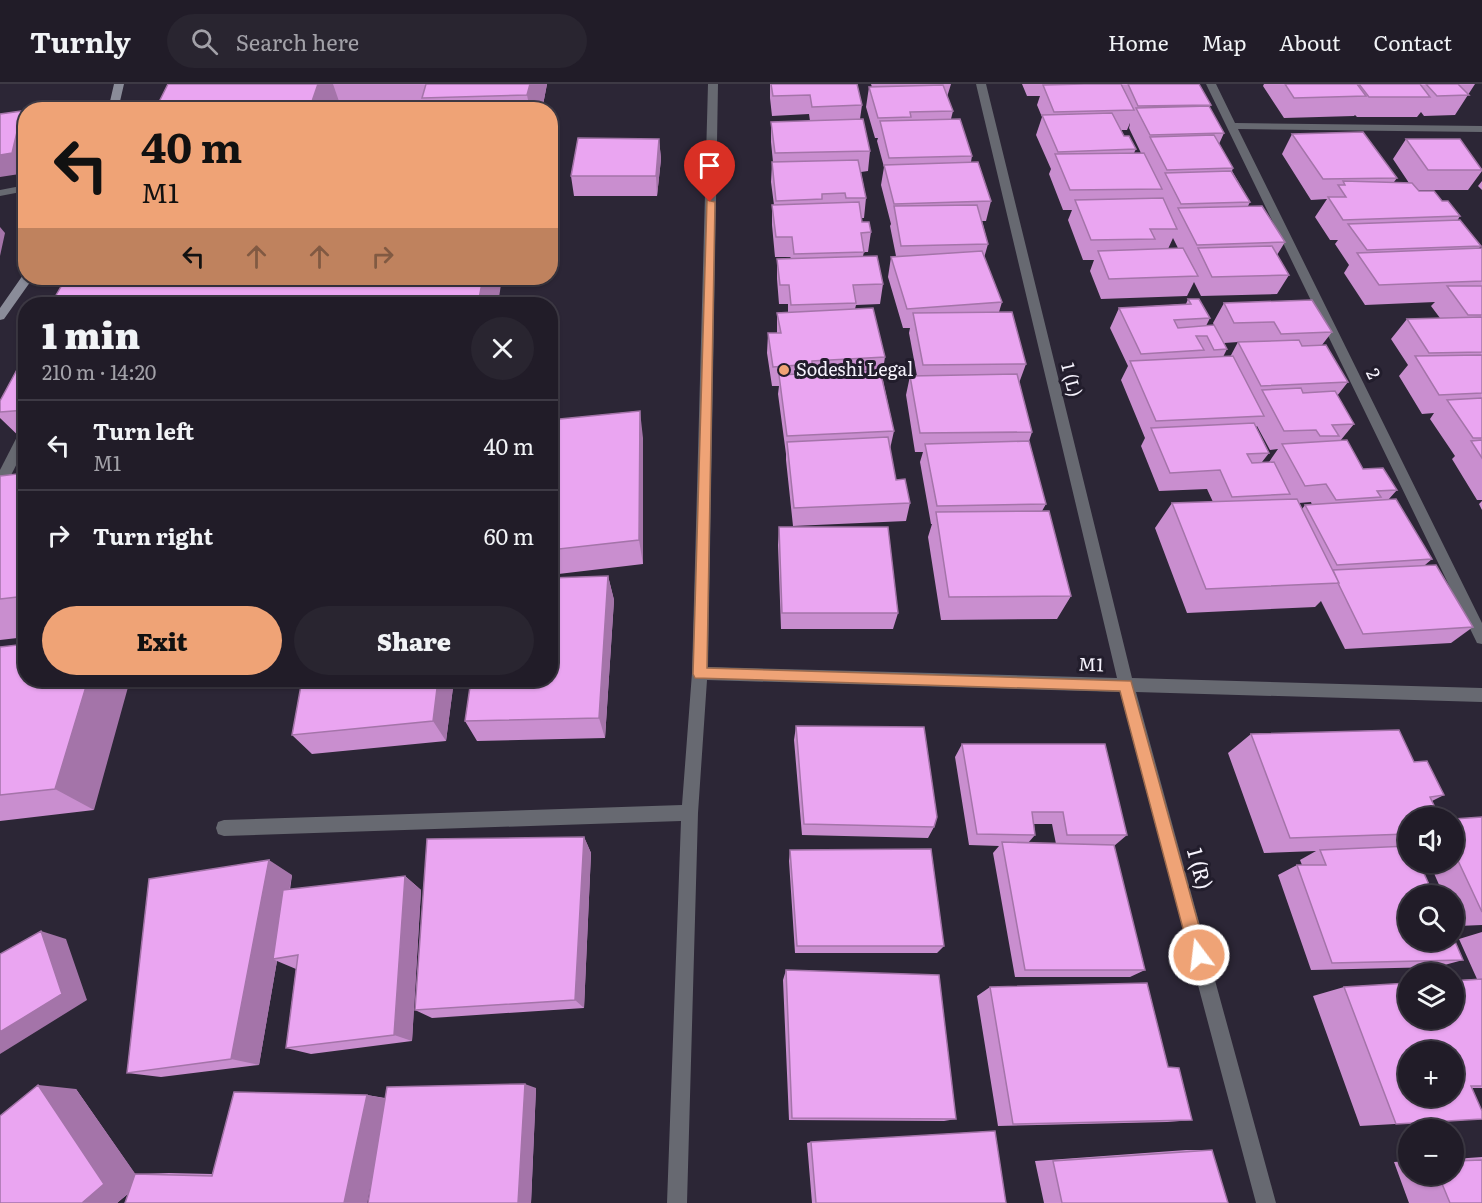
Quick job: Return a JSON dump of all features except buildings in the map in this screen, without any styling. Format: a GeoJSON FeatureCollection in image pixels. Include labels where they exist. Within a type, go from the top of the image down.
{"type":"FeatureCollection","features":[{"type":"Feature","properties":{"kind":"street"},"geometry":{"type":"LineString","coordinates":[[115,102],[119,84]]}},
{"type":"Feature","properties":{"kind":"street"},"geometry":{"type":"LineString","coordinates":[[677,1203],[690,813],[700,674],[713,84]]}},
{"type":"Feature","properties":{"kind":"street","name":"1 (L)"},"geometry":{"type":"LineString","coordinates":[[981,84],[1126,685]]}},
{"type":"Feature","properties":{"kind":"street","name":"2"},"geometry":{"type":"LineString","coordinates":[[1211,84],[1482,638]]}},
{"type":"Feature","properties":{"kind":"street"},"geometry":{"type":"LineString","coordinates":[[1231,126],[1482,129]]}},
{"type":"Feature","properties":{"kind":"street"},"geometry":{"type":"LineString","coordinates":[[0,193],[18,190]]}},
{"type":"Feature","properties":{"kind":"street"},"geometry":{"type":"LineString","coordinates":[[0,316],[22,285]]}},
{"type":"Feature","properties":{"kind":"street"},"geometry":{"type":"LineString","coordinates":[[6,477],[18,450]]}},
{"type":"Feature","properties":{"kind":"street","name":"M1"},"geometry":{"type":"LineString","coordinates":[[700,674],[1482,695]]}},
{"type":"Feature","properties":{"kind":"street","name":"1 (R)"},"geometry":{"type":"LineString","coordinates":[[1126,685],[1266,1203]]}},
{"type":"Feature","properties":{"kind":"street"},"geometry":{"type":"LineString","coordinates":[[224,828],[690,813]]}},
{"type":"Feature","properties":{"kind":"place","name":"Sodeshi Legal"},"geometry":{"type":"Point","coordinates":[784,370]}},
{"type":"Feature","properties":{"kind":"route"},"geometry":{"type":"LineString","coordinates":[[710,202],[700,674],[1126,685],[1199,955]]}}]}
